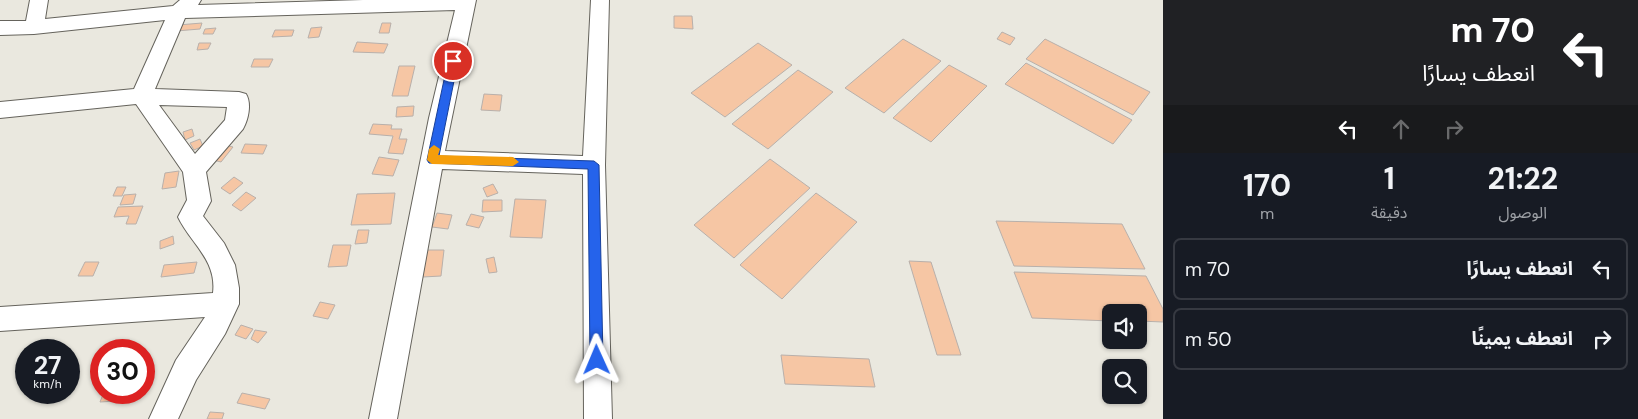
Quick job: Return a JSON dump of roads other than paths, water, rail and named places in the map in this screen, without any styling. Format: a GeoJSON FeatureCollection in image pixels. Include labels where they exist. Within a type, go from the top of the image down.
{"type":"FeatureCollection","features":[{"type":"Feature","properties":{"kind":"street"},"geometry":{"type":"LineString","coordinates":[[34,27],[39,0]]}},
{"type":"Feature","properties":{"kind":"street"},"geometry":{"type":"LineString","coordinates":[[598,419],[594,165],[600,0]]}},
{"type":"Feature","properties":{"kind":"street"},"geometry":{"type":"LineString","coordinates":[[0,28],[34,27],[185,6],[467,2],[440,118],[384,419]]}},
{"type":"Feature","properties":{"kind":"street"},"geometry":{"type":"LineString","coordinates":[[141,96],[185,6]]}},
{"type":"Feature","properties":{"kind":"street"},"geometry":{"type":"LineString","coordinates":[[141,96],[194,170],[199,201],[190,217],[215,251],[225,272],[226,304],[215,328],[187,369],[163,419]]}},
{"type":"Feature","properties":{"kind":"street"},"geometry":{"type":"LineString","coordinates":[[0,110],[141,96],[239,100],[236,123],[194,170]]}},
{"type":"Feature","properties":{"kind":"street"},"geometry":{"type":"LineString","coordinates":[[432,160],[594,165]]}},
{"type":"Feature","properties":{"kind":"street"},"geometry":{"type":"LineString","coordinates":[[0,319],[226,304]]}}]}
